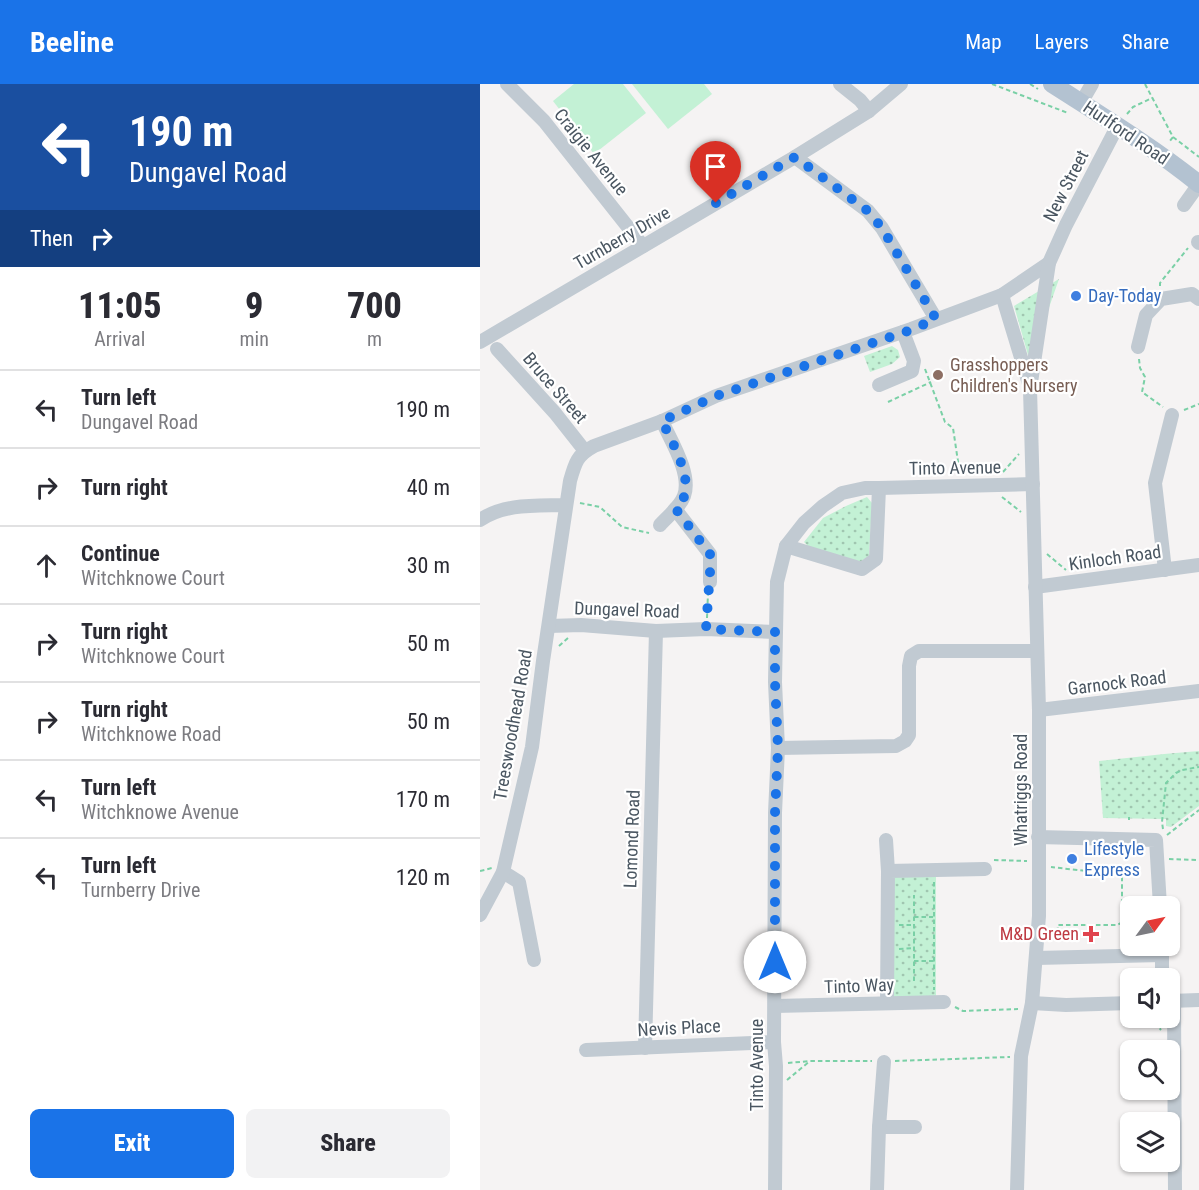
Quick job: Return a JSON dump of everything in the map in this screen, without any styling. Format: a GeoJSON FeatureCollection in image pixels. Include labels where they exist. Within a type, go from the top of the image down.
{"type":"FeatureCollection","features":[{"type":"Feature","properties":{"kind":"main road","name":"Hurlford Road"},"geometry":{"type":"LineString","coordinates":[[1052,84],[1079,109],[1118,125],[1199,184]]}},
{"type":"Feature","properties":{"kind":"street","name":"Craigie Avenue"},"geometry":{"type":"LineString","coordinates":[[507,84],[544,121],[643,246]]}},
{"type":"Feature","properties":{"kind":"street"},"geometry":{"type":"LineString","coordinates":[[840,84],[860,100],[869,111]]}},
{"type":"Feature","properties":{"kind":"street","name":"Turnberry Drive"},"geometry":{"type":"LineString","coordinates":[[482,336],[795,157],[869,111],[901,84]]}},
{"type":"Feature","properties":{"kind":"street"},"geometry":{"type":"LineString","coordinates":[[1079,109],[1092,84]]}},
{"type":"Feature","properties":{"kind":"street","name":"New Street"},"geometry":{"type":"LineString","coordinates":[[1048,263],[1118,125]]}},
{"type":"Feature","properties":{"kind":"street"},"geometry":{"type":"LineString","coordinates":[[795,157],[868,211],[882,228],[936,319]]}},
{"type":"Feature","properties":{"kind":"street"},"geometry":{"type":"LineString","coordinates":[[1184,205],[1199,184]]}},
{"type":"Feature","properties":{"kind":"street"},"geometry":{"type":"LineString","coordinates":[[585,451],[662,421],[716,396],[903,332],[1002,295],[1048,263]]}},
{"type":"Feature","properties":{"kind":"street","name":"Whatriggs Road"},"geometry":{"type":"LineString","coordinates":[[1017,1190],[1021,1056],[1031,1006],[1039,916],[1039,710],[1030,389],[1048,263]]}},
{"type":"Feature","properties":{"kind":"street"},"geometry":{"type":"LineString","coordinates":[[1138,347],[1146,315],[1161,299],[1192,294],[1199,299]]}},
{"type":"Feature","properties":{"kind":"street","name":"Whatriggs Road"},"geometry":{"type":"LineString","coordinates":[[1002,295],[1030,389]]}},
{"type":"Feature","properties":{"kind":"street"},"geometry":{"type":"LineString","coordinates":[[879,385],[912,371],[914,361],[903,332]]}},
{"type":"Feature","properties":{"kind":"street","name":"Bruce Street"},"geometry":{"type":"LineString","coordinates":[[497,349],[555,413],[585,451]]}},
{"type":"Feature","properties":{"kind":"street"},"geometry":{"type":"LineString","coordinates":[[1165,570],[1155,483],[1173,414]]}},
{"type":"Feature","properties":{"kind":"street"},"geometry":{"type":"LineString","coordinates":[[660,525],[683,498],[686,488],[684,471],[662,421]]}},
{"type":"Feature","properties":{"kind":"street","name":"Treeswoodhead Road"},"geometry":{"type":"LineString","coordinates":[[480,915],[503,872],[532,747],[566,502],[577,459],[585,451]]}},
{"type":"Feature","properties":{"kind":"street","name":"Tinto Avenue"},"geometry":{"type":"LineString","coordinates":[[775,1190],[775,813],[778,748],[775,632],[777,582],[786,546],[804,523],[823,506],[843,493],[865,488],[1033,484]]}},
{"type":"Feature","properties":{"kind":"street"},"geometry":{"type":"LineString","coordinates":[[786,546],[862,569],[876,559],[879,488]]}},
{"type":"Feature","properties":{"kind":"street"},"geometry":{"type":"LineString","coordinates":[[480,520],[491,513],[516,506],[566,502]]}},
{"type":"Feature","properties":{"kind":"street"},"geometry":{"type":"LineString","coordinates":[[675,508],[710,554],[710,582]]}},
{"type":"Feature","properties":{"kind":"street","name":"Kinloch Road"},"geometry":{"type":"LineString","coordinates":[[1035,587],[1199,565]]}},
{"type":"Feature","properties":{"kind":"street","name":"Dungavel Road"},"geometry":{"type":"LineString","coordinates":[[549,626],[581,625],[656,631],[706,629],[775,632]]}},
{"type":"Feature","properties":{"kind":"street","name":"Lomond Road"},"geometry":{"type":"LineString","coordinates":[[645,1048],[656,631]]}},
{"type":"Feature","properties":{"kind":"street"},"geometry":{"type":"LineString","coordinates":[[778,748],[896,746],[905,741],[909,735],[909,666],[911,656],[919,651],[1037,651]]}},
{"type":"Feature","properties":{"kind":"street","name":"Garnock Road"},"geometry":{"type":"LineString","coordinates":[[1039,710],[1199,691]]}},
{"type":"Feature","properties":{"kind":"street"},"geometry":{"type":"LineString","coordinates":[[1038,837],[1156,840],[1159,896]]}},
{"type":"Feature","properties":{"kind":"street"},"geometry":{"type":"LineString","coordinates":[[886,840],[888,871],[887,1003]]}},
{"type":"Feature","properties":{"kind":"street"},"geometry":{"type":"LineString","coordinates":[[888,871],[985,869]]}},
{"type":"Feature","properties":{"kind":"street"},"geometry":{"type":"LineString","coordinates":[[503,872],[519,882],[534,960]]}},
{"type":"Feature","properties":{"kind":"street"},"geometry":{"type":"LineString","coordinates":[[1036,958],[1120,953]]}},
{"type":"Feature","properties":{"kind":"street"},"geometry":{"type":"LineString","coordinates":[[1180,1001],[1199,1000]]}},
{"type":"Feature","properties":{"kind":"street","name":"Tinto Way"},"geometry":{"type":"LineString","coordinates":[[775,1006],[939,1002]]}},
{"type":"Feature","properties":{"kind":"street"},"geometry":{"type":"LineString","coordinates":[[1031,1006],[1120,1003]]}},
{"type":"Feature","properties":{"kind":"street"},"geometry":{"type":"LineString","coordinates":[[1172,1028],[1175,1190]]}},
{"type":"Feature","properties":{"kind":"street","name":"Nevis Place"},"geometry":{"type":"LineString","coordinates":[[585,1050],[774,1042]]}},
{"type":"Feature","properties":{"kind":"street"},"geometry":{"type":"LineString","coordinates":[[877,1190],[884,1062]]}},
{"type":"Feature","properties":{"kind":"street"},"geometry":{"type":"LineString","coordinates":[[879,1127],[915,1127]]}},
{"type":"Feature","properties":{"kind":"path"},"geometry":{"type":"LineString","coordinates":[[992,84],[1006,90],[1079,109]]}},
{"type":"Feature","properties":{"kind":"path"},"geometry":{"type":"LineString","coordinates":[[1006,90],[1009,84]]}},
{"type":"Feature","properties":{"kind":"path"},"geometry":{"type":"LineString","coordinates":[[1145,84],[1173,137],[1199,157]]}},
{"type":"Feature","properties":{"kind":"path"},"geometry":{"type":"LineString","coordinates":[[1118,125],[1133,107],[1152,98]]}},
{"type":"Feature","properties":{"kind":"path"},"geometry":{"type":"LineString","coordinates":[[1168,143],[1173,137]]}},
{"type":"Feature","properties":{"kind":"path"},"geometry":{"type":"LineString","coordinates":[[1161,299],[1160,283],[1194,240],[1198,243]]}},
{"type":"Feature","properties":{"kind":"path"},"geometry":{"type":"LineString","coordinates":[[1138,347],[1140,368],[1145,376],[1142,392],[1173,414],[1199,404]]}},
{"type":"Feature","properties":{"kind":"path"},"geometry":{"type":"LineString","coordinates":[[923,361],[945,422],[954,428],[960,475]]}},
{"type":"Feature","properties":{"kind":"path"},"geometry":{"type":"LineString","coordinates":[[888,402],[931,382]]}},
{"type":"Feature","properties":{"kind":"path"},"geometry":{"type":"LineString","coordinates":[[1032,441],[990,486],[1034,524]]}},
{"type":"Feature","properties":{"kind":"path"},"geometry":{"type":"LineString","coordinates":[[566,502],[600,507],[622,527],[654,534],[662,533],[660,525]]}},
{"type":"Feature","properties":{"kind":"path"},"geometry":{"type":"LineString","coordinates":[[1034,542],[1079,582]]}},
{"type":"Feature","properties":{"kind":"path"},"geometry":{"type":"LineString","coordinates":[[706,629],[710,582]]}},
{"type":"Feature","properties":{"kind":"path"},"geometry":{"type":"LineString","coordinates":[[543,661],[581,625]]}},
{"type":"Feature","properties":{"kind":"path"},"geometry":{"type":"LineString","coordinates":[[1199,767],[1182,770],[1166,783],[1162,822],[1165,836],[1199,810]]}},
{"type":"Feature","properties":{"kind":"path"},"geometry":{"type":"LineString","coordinates":[[1157,859],[1199,860]]}},
{"type":"Feature","properties":{"kind":"path"},"geometry":{"type":"LineString","coordinates":[[985,869],[987,860],[1039,863],[1086,871],[1117,871],[1120,873],[1122,877],[1121,923],[1117,925],[1058,925],[1057,939],[1045,939]]}},
{"type":"Feature","properties":{"kind":"path"},"geometry":{"type":"LineString","coordinates":[[934,871],[934,961],[939,1002],[963,1011],[1031,1006]]}},
{"type":"Feature","properties":{"kind":"path"},"geometry":{"type":"LineString","coordinates":[[914,895],[914,981]]}},
{"type":"Feature","properties":{"kind":"path"},"geometry":{"type":"LineString","coordinates":[[914,917],[933,917]]}},
{"type":"Feature","properties":{"kind":"path"},"geometry":{"type":"LineString","coordinates":[[914,961],[934,961]]}},
{"type":"Feature","properties":{"kind":"path"},"geometry":{"type":"LineString","coordinates":[[776,1066],[810,1061],[884,1062],[1021,1056]]}},
{"type":"Feature","properties":{"kind":"path"},"geometry":{"type":"LineString","coordinates":[[776,1090],[810,1061]]}},
{"type":"Feature","properties":{"kind":"green space"},"geometry":{"type":"Polygon","coordinates":[[[574,84],[623,84],[646,113],[594,154],[553,101],[574,84]]]}},
{"type":"Feature","properties":{"kind":"green space"},"geometry":{"type":"Polygon","coordinates":[[[632,84],[704,84],[712,94],[668,129],[632,84]]]}},
{"type":"Feature","properties":{"kind":"green space"},"geometry":{"type":"Polygon","coordinates":[[[1059,279],[1030,362],[1014,306],[1059,279]]]}},
{"type":"Feature","properties":{"kind":"green space"},"geometry":{"type":"Polygon","coordinates":[[[892,346],[898,350],[900,357],[892,364],[870,372],[864,356],[892,346]]]}},
{"type":"Feature","properties":{"kind":"green space"},"geometry":{"type":"Polygon","coordinates":[[[867,497],[872,503],[869,556],[860,562],[811,549],[804,542],[823,518],[867,497]]]}},
{"type":"Feature","properties":{"kind":"green space"},"geometry":{"type":"Polygon","coordinates":[[[1199,751],[1199,806],[1171,827],[1166,826],[1166,819],[1103,818],[1099,761],[1199,751]]]}},
{"type":"Feature","properties":{"kind":"green space"},"geometry":{"type":"Polygon","coordinates":[[[936,872],[936,1000],[888,1002],[889,873],[936,872]]]}},
{"type":"Feature","properties":{"kind":"place","name":"Day-Today"},"geometry":{"type":"Point","coordinates":[1076,296]}},
{"type":"Feature","properties":{"kind":"place","name":"Grasshoppers Children's Nursery"},"geometry":{"type":"Point","coordinates":[938,375]}},
{"type":"Feature","properties":{"kind":"place","name":"Lifestyle Express"},"geometry":{"type":"Point","coordinates":[1072,859]}},
{"type":"Feature","properties":{"kind":"place","name":"M&D Green"},"geometry":{"type":"Point","coordinates":[1091,934]}},
{"type":"Feature","properties":{"kind":"route"},"geometry":{"type":"LineString","coordinates":[[716,203],[795,157],[868,211],[882,228],[936,319],[911,330],[716,396],[662,421],[684,471],[686,488],[683,498],[675,508],[710,554],[706,629],[775,632],[778,748],[775,813],[775,962]]}}]}
